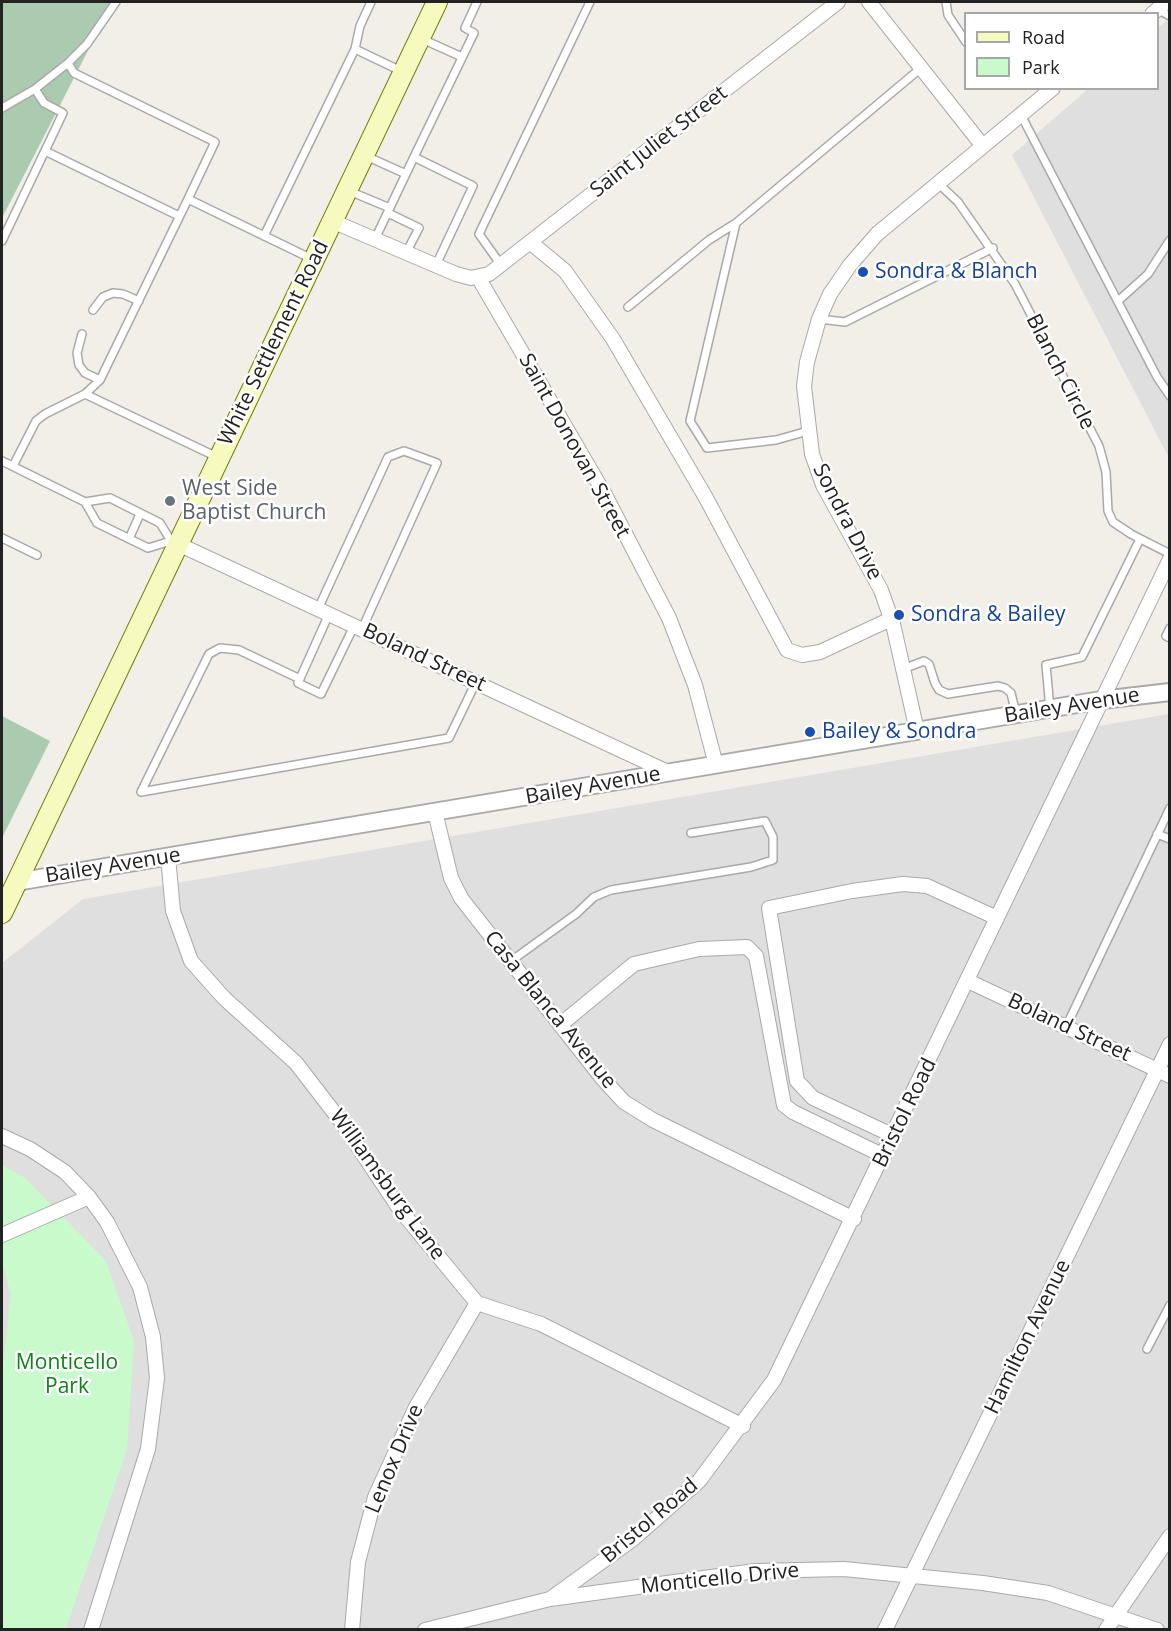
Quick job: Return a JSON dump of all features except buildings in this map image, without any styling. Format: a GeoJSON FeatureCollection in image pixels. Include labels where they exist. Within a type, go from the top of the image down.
{"type":"FeatureCollection","features":[{"type":"Feature","properties":{"kind":"main road","name":"White Settlement Road"},"geometry":{"type":"LineString","coordinates":[[2,913],[175,542],[219,458],[437,2]]}},
{"type":"Feature","properties":{"kind":"street","name":"Saint Juliet Street"},"geometry":{"type":"LineString","coordinates":[[478,277],[489,274],[838,2]]}},
{"type":"Feature","properties":{"kind":"street"},"geometry":{"type":"LineString","coordinates":[[869,2],[982,145]]}},
{"type":"Feature","properties":{"kind":"street","name":"Sondra Drive"},"geometry":{"type":"LineString","coordinates":[[917,731],[891,619],[881,590],[823,485],[808,430],[804,386],[819,319],[830,294],[850,265],[877,234],[1050,90]]}},
{"type":"Feature","properties":{"kind":"street"},"geometry":{"type":"LineString","coordinates":[[332,221],[436,265],[471,278],[478,277]]}},
{"type":"Feature","properties":{"kind":"street"},"geometry":{"type":"LineString","coordinates":[[530,242],[565,271],[613,339],[706,498],[787,650],[802,655],[820,652],[891,619]]}},
{"type":"Feature","properties":{"kind":"street","name":"Saint Donovan Street"},"geometry":{"type":"LineString","coordinates":[[478,277],[604,493],[669,618],[695,685],[716,765]]}},
{"type":"Feature","properties":{"kind":"street","name":"Boland Street"},"geometry":{"type":"LineString","coordinates":[[175,542],[670,773]]}},
{"type":"Feature","properties":{"kind":"street","name":"Bristol Road"},"geometry":{"type":"LineString","coordinates":[[549,1599],[633,1539],[699,1482],[743,1426],[774,1380],[894,1136],[1170,559]]}},
{"type":"Feature","properties":{"kind":"street","name":"Bailey Avenue"},"geometry":{"type":"LineString","coordinates":[[16,882],[1101,700],[1170,692]]}},
{"type":"Feature","properties":{"kind":"street","name":"Casa Blanca Avenue"},"geometry":{"type":"LineString","coordinates":[[435,812],[451,878],[461,898],[602,1078],[624,1102],[653,1120],[854,1218]]}},
{"type":"Feature","properties":{"kind":"street","name":"Williamsburg Lane"},"geometry":{"type":"LineString","coordinates":[[168,857],[173,911],[191,961],[224,998],[296,1063],[343,1124],[401,1211],[477,1302]]}},
{"type":"Feature","properties":{"kind":"street"},"geometry":{"type":"LineString","coordinates":[[894,1136],[813,1098],[797,1081],[769,908],[852,891],[903,884],[927,886],[998,918]]}},
{"type":"Feature","properties":{"kind":"street"},"geometry":{"type":"LineString","coordinates":[[560,1025],[634,964],[699,949],[747,947],[756,956],[784,1105],[793,1112],[884,1156]]}},
{"type":"Feature","properties":{"kind":"street","name":"Boland Street"},"geometry":{"type":"LineString","coordinates":[[968,981],[1163,1072]]}},
{"type":"Feature","properties":{"kind":"street","name":"Hamilton Avenue"},"geometry":{"type":"LineString","coordinates":[[885,1629],[1163,1072],[1170,1044]]}},
{"type":"Feature","properties":{"kind":"street"},"geometry":{"type":"LineString","coordinates":[[2,1136],[30,1149],[65,1172],[90,1197],[107,1222],[140,1287],[153,1337],[157,1378],[148,1449],[91,1629]]}},
{"type":"Feature","properties":{"kind":"street"},"geometry":{"type":"LineString","coordinates":[[2,1235],[90,1197]]}},
{"type":"Feature","properties":{"kind":"street"},"geometry":{"type":"LineString","coordinates":[[477,1302],[541,1324],[743,1426]]}},
{"type":"Feature","properties":{"kind":"street","name":"Lenox Drive"},"geometry":{"type":"LineString","coordinates":[[352,1629],[358,1562],[375,1497],[416,1407],[477,1302]]}},
{"type":"Feature","properties":{"kind":"street"},"geometry":{"type":"LineString","coordinates":[[1106,1629],[1170,1536]]}},
{"type":"Feature","properties":{"kind":"street","name":"Monticello Drive"},"geometry":{"type":"LineString","coordinates":[[424,1629],[549,1599],[755,1571],[844,1569],[983,1583],[1048,1593],[1157,1629]]}},
{"type":"Feature","properties":{"kind":"lane"},"geometry":{"type":"LineString","coordinates":[[2,108],[35,89],[68,63],[87,44],[116,2]]}},
{"type":"Feature","properties":{"kind":"lane"},"geometry":{"type":"LineString","coordinates":[[264,236],[355,49],[360,26],[371,2]]}},
{"type":"Feature","properties":{"kind":"lane"},"geometry":{"type":"LineString","coordinates":[[375,239],[474,33],[465,28],[477,2]]}},
{"type":"Feature","properties":{"kind":"lane"},"geometry":{"type":"LineString","coordinates":[[501,264],[479,234],[590,2]]}},
{"type":"Feature","properties":{"kind":"lane"},"geometry":{"type":"LineString","coordinates":[[946,2],[948,15],[964,39]]}},
{"type":"Feature","properties":{"kind":"lane"},"geometry":{"type":"LineString","coordinates":[[420,38],[462,57]]}},
{"type":"Feature","properties":{"kind":"lane"},"geometry":{"type":"LineString","coordinates":[[355,49],[404,72]]}},
{"type":"Feature","properties":{"kind":"lane"},"geometry":{"type":"LineString","coordinates":[[13,466],[36,421],[85,394],[100,380],[215,142],[74,73],[68,63]]}},
{"type":"Feature","properties":{"kind":"lane"},"geometry":{"type":"LineString","coordinates":[[628,307],[709,240],[736,223],[921,68]]}},
{"type":"Feature","properties":{"kind":"lane"},"geometry":{"type":"LineString","coordinates":[[2,241],[63,113],[44,103],[35,89]]}},
{"type":"Feature","properties":{"kind":"lane"},"geometry":{"type":"LineString","coordinates":[[1020,113],[1170,396]]}},
{"type":"Feature","properties":{"kind":"lane"},"geometry":{"type":"LineString","coordinates":[[45,151],[179,216]]}},
{"type":"Feature","properties":{"kind":"lane"},"geometry":{"type":"LineString","coordinates":[[364,155],[406,174]]}},
{"type":"Feature","properties":{"kind":"lane"},"geometry":{"type":"LineString","coordinates":[[414,157],[473,186],[436,265]]}},
{"type":"Feature","properties":{"kind":"lane","name":"Blanch Circle"},"geometry":{"type":"LineString","coordinates":[[938,183],[958,202],[993,248],[1015,284],[1099,446],[1106,472],[1108,511],[1113,522],[1170,554]]}},
{"type":"Feature","properties":{"kind":"lane"},"geometry":{"type":"LineString","coordinates":[[347,190],[389,210],[419,228],[406,253]]}},
{"type":"Feature","properties":{"kind":"lane"},"geometry":{"type":"LineString","coordinates":[[188,199],[314,260]]}},
{"type":"Feature","properties":{"kind":"lane"},"geometry":{"type":"LineString","coordinates":[[736,223],[690,422],[707,448],[776,440],[808,430]]}},
{"type":"Feature","properties":{"kind":"lane"},"geometry":{"type":"LineString","coordinates":[[1118,301],[1148,274],[1170,240]]}},
{"type":"Feature","properties":{"kind":"lane"},"geometry":{"type":"LineString","coordinates":[[819,319],[845,322],[993,248]]}},
{"type":"Feature","properties":{"kind":"lane"},"geometry":{"type":"LineString","coordinates":[[93,310],[104,297],[113,293],[123,294],[139,301]]}},
{"type":"Feature","properties":{"kind":"lane"},"geometry":{"type":"LineString","coordinates":[[82,334],[77,353],[79,365],[86,373],[100,380]]}},
{"type":"Feature","properties":{"kind":"lane"},"geometry":{"type":"LineString","coordinates":[[85,394],[219,458]]}},
{"type":"Feature","properties":{"kind":"lane"},"geometry":{"type":"LineString","coordinates":[[404,451],[436,464],[358,628],[321,694],[298,682],[323,611],[388,458],[404,451]]}},
{"type":"Feature","properties":{"kind":"lane"},"geometry":{"type":"LineString","coordinates":[[3,465],[13,466],[85,502],[97,523],[148,548],[175,542],[160,523],[110,498],[85,502]]}},
{"type":"Feature","properties":{"kind":"lane"},"geometry":{"type":"LineString","coordinates":[[129,538],[140,514]]}},
{"type":"Feature","properties":{"kind":"lane"},"geometry":{"type":"LineString","coordinates":[[2,538],[37,555]]}},
{"type":"Feature","properties":{"kind":"lane"},"geometry":{"type":"LineString","coordinates":[[1050,709],[1046,665],[1082,657],[1140,539]]}},
{"type":"Feature","properties":{"kind":"lane"},"geometry":{"type":"LineString","coordinates":[[1170,628],[1166,636],[1170,638]]}},
{"type":"Feature","properties":{"kind":"lane"},"geometry":{"type":"LineString","coordinates":[[300,678],[239,650],[220,648],[209,654],[141,792],[449,738],[476,682]]}},
{"type":"Feature","properties":{"kind":"lane"},"geometry":{"type":"LineString","coordinates":[[903,669],[924,661],[929,664],[939,690],[948,694],[998,686],[1005,688],[1011,693],[1016,715]]}},
{"type":"Feature","properties":{"kind":"lane"},"geometry":{"type":"LineString","coordinates":[[1065,1027],[1170,808]]}},
{"type":"Feature","properties":{"kind":"lane"},"geometry":{"type":"LineString","coordinates":[[511,961],[576,914],[594,897],[611,890],[751,867],[773,860],[773,837],[765,821],[691,833]]}},
{"type":"Feature","properties":{"kind":"lane"},"geometry":{"type":"LineString","coordinates":[[1157,834],[1170,840]]}},
{"type":"Feature","properties":{"kind":"lane"},"geometry":{"type":"LineString","coordinates":[[1147,1348],[1170,1305]]}},
{"type":"Feature","properties":{"kind":"shaded area"},"geometry":{"type":"Polygon","coordinates":[[[1169,18],[1169,458],[1012,155],[1087,90],[1159,90],[1159,27],[1169,18]]]}},
{"type":"Feature","properties":{"kind":"shaded area"},"geometry":{"type":"Polygon","coordinates":[[[1169,714],[1169,1629],[2,1630],[2,963],[83,899],[1169,714]]]}},
{"type":"Feature","properties":{"kind":"green space"},"geometry":{"type":"Polygon","coordinates":[[[2,2],[113,2],[2,218],[2,2]]]}},
{"type":"Feature","properties":{"kind":"green space"},"geometry":{"type":"Polygon","coordinates":[[[2,716],[50,741],[2,838],[2,716]]]}},
{"type":"Feature","properties":{"kind":"green space","name":"Monticello Park"},"geometry":{"type":"Polygon","coordinates":[[[2,1165],[25,1178],[106,1261],[134,1341],[127,1449],[66,1629],[2,1629],[2,1373],[11,1295],[2,1263],[2,1165]]]}},
{"type":"Feature","properties":{"kind":"place","name":"Sondra & Blanch"},"geometry":{"type":"Point","coordinates":[863,272]}},
{"type":"Feature","properties":{"kind":"place","name":"West Side Baptist Church"},"geometry":{"type":"Point","coordinates":[170,501]}},
{"type":"Feature","properties":{"kind":"place","name":"Sondra & Bailey"},"geometry":{"type":"Point","coordinates":[899,615]}},
{"type":"Feature","properties":{"kind":"place","name":"Bailey & Sondra"},"geometry":{"type":"Point","coordinates":[810,732]}}]}
